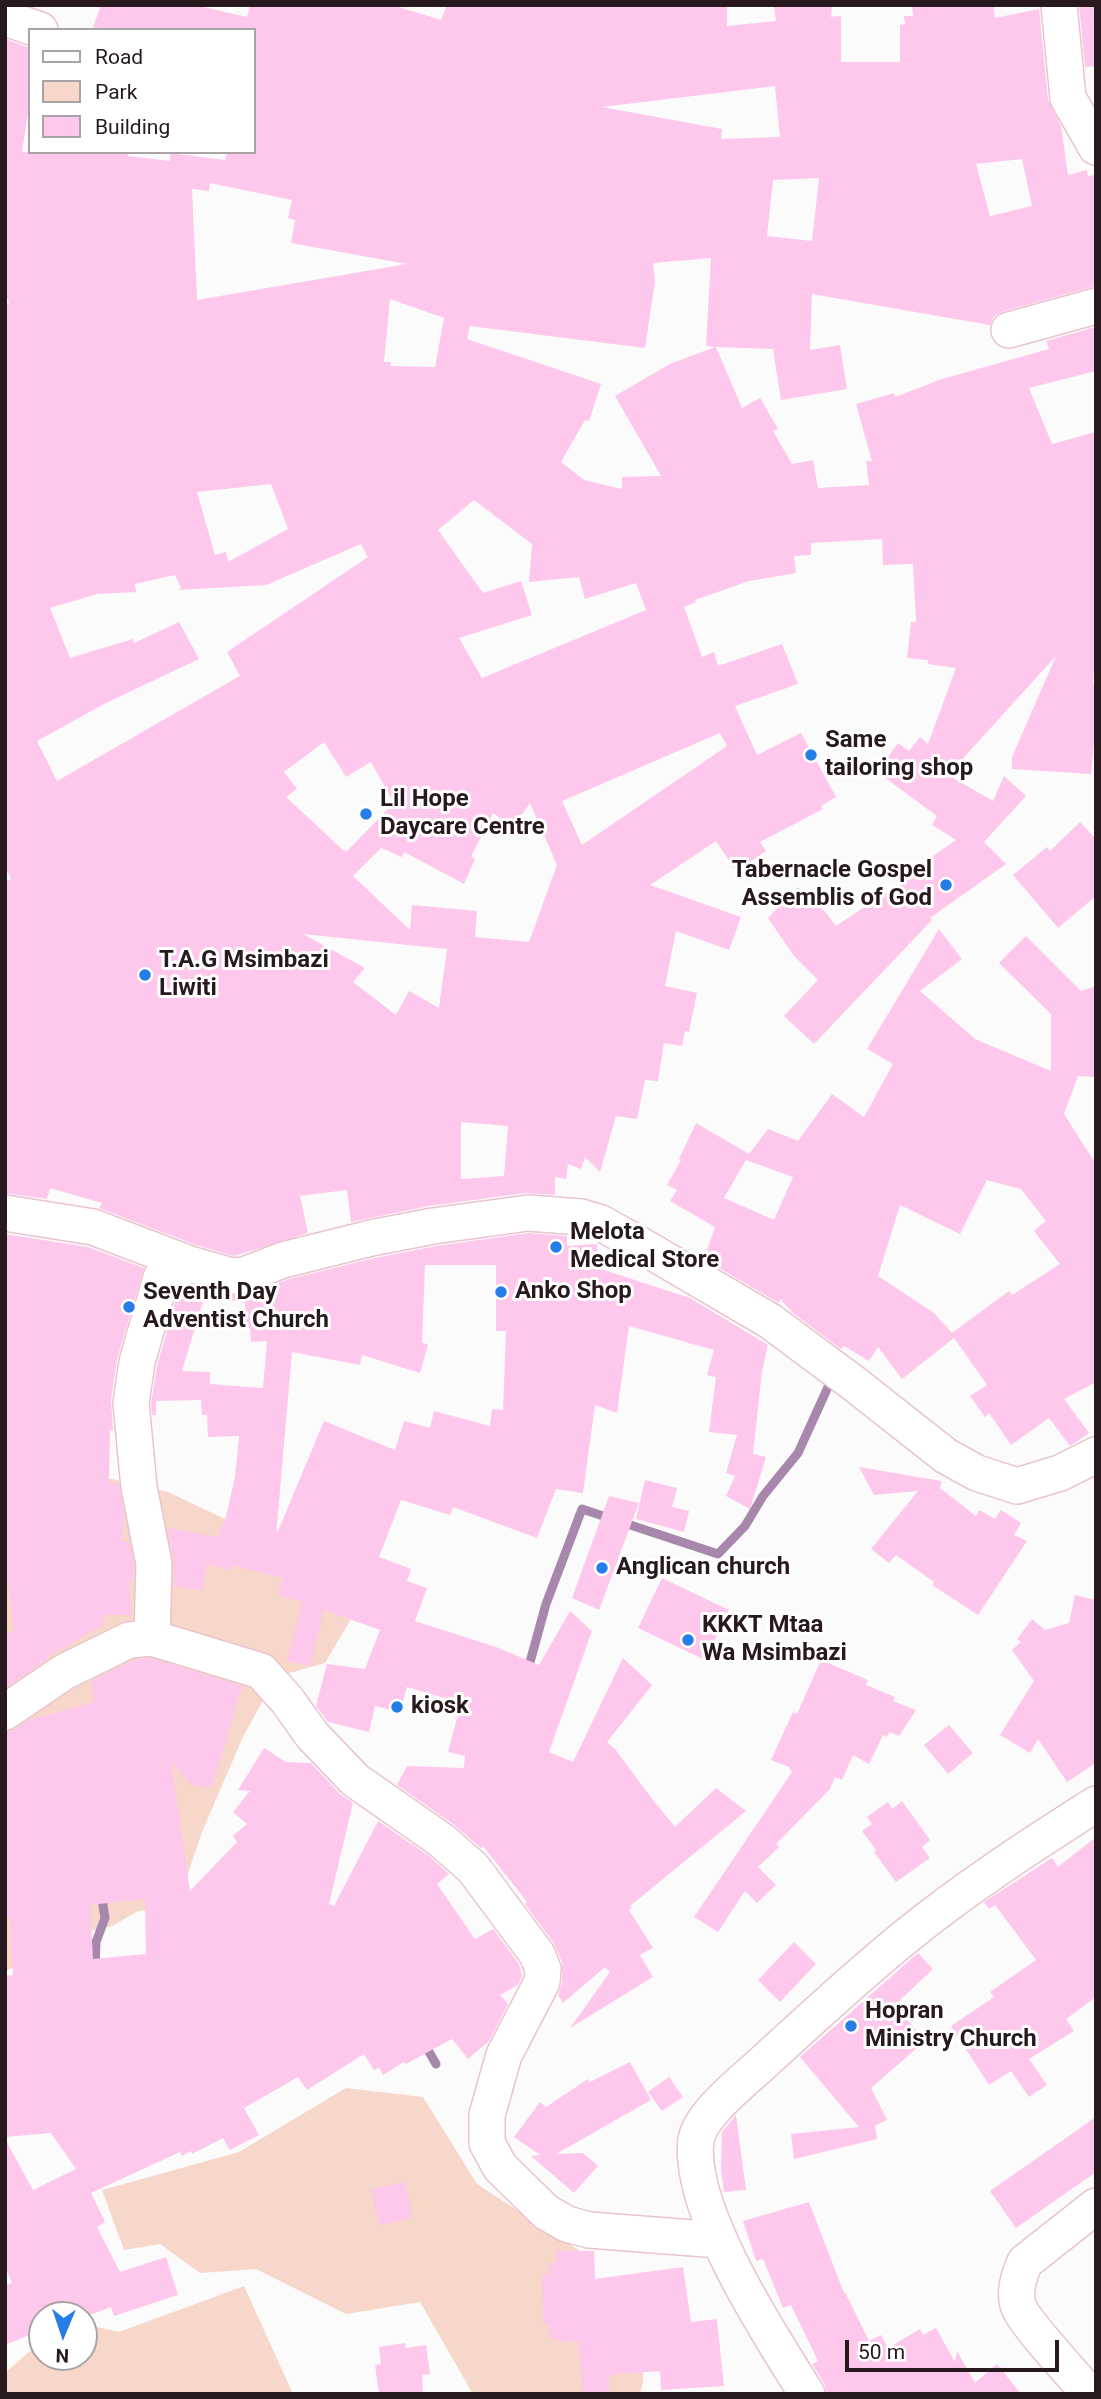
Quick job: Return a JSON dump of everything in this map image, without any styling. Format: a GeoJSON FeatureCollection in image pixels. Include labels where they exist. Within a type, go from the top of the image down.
{"type":"FeatureCollection","features":[{"type":"Feature","properties":{"kind":"street"},"geometry":{"type":"LineString","coordinates":[[1059,5],[1068,98],[1096,148]]}},
{"type":"Feature","properties":{"kind":"street"},"geometry":{"type":"LineString","coordinates":[[5,18],[34,28]]}},
{"type":"Feature","properties":{"kind":"street"},"geometry":{"type":"LineString","coordinates":[[1009,330],[1096,306]]}},
{"type":"Feature","properties":{"kind":"street"},"geometry":{"type":"LineString","coordinates":[[5,1213],[93,1227],[226,1276],[244,1275],[284,1260],[433,1226],[528,1213],[581,1217],[601,1223],[632,1240],[770,1321],[946,1456],[977,1473],[1017,1486],[1060,1473],[1096,1455]]}},
{"type":"Feature","properties":{"kind":"street"},"geometry":{"type":"LineString","coordinates":[[152,1638],[154,1564],[139,1487],[131,1404],[137,1362],[162,1278],[190,1264]]}},
{"type":"Feature","properties":{"kind":"street"},"geometry":{"type":"LineString","coordinates":[[5,1712],[64,1672],[129,1640],[152,1638],[261,1671],[287,1700],[312,1735],[355,1780],[427,1830],[473,1868],[537,1954],[543,1969],[542,1982],[504,2054],[487,2115],[487,2143],[500,2167],[546,2212],[566,2224],[589,2230],[719,2240]]}},
{"type":"Feature","properties":{"kind":"street"},"geometry":{"type":"LineString","coordinates":[[807,2394],[719,2240],[699,2184],[695,2154],[697,2136],[709,2116],[848,1984],[906,1936],[1017,1855],[1096,1804]]}},
{"type":"Feature","properties":{"kind":"street"},"geometry":{"type":"LineString","coordinates":[[1089,2394],[1022,2314],[1017,2291],[1025,2262],[1096,2206]]}},
{"type":"Feature","properties":{"kind":"green space"},"geometry":{"type":"Polygon","coordinates":[[[112,1479],[168,1492],[223,1518],[302,1538],[351,1619],[325,1663],[276,1677],[243,1737],[202,1832],[187,1876],[169,1908],[138,1911],[112,1926],[90,1931],[5,1971],[5,1483],[112,1479]]]}},
{"type":"Feature","properties":{"kind":"green space"},"geometry":{"type":"Polygon","coordinates":[[[346,2088],[423,2097],[477,2184],[580,2251],[579,2344],[644,2354],[640,2394],[473,2394],[420,2302],[346,2314],[256,2269],[200,2273],[160,2244],[124,2250],[102,2190],[239,2152],[346,2088]]]}},
{"type":"Feature","properties":{"kind":"green space"},"geometry":{"type":"Polygon","coordinates":[[[244,2286],[293,2394],[5,2394],[5,2373],[28,2353],[28,2371],[98,2371],[98,2327],[119,2332],[244,2286]]]}},
{"type":"Feature","properties":{"kind":"building"},"geometry":{"type":"Polygon","coordinates":[[[101,5],[195,5],[247,17],[250,5],[392,5],[441,20],[447,5],[727,5],[727,26],[776,21],[774,7],[832,7],[831,17],[841,16],[841,62],[900,62],[900,25],[905,24],[904,16],[913,16],[912,5],[993,5],[995,18],[1039,9],[1048,100],[1061,126],[1068,175],[1087,170],[1088,176],[1096,175],[1096,286],[1004,311],[994,316],[990,325],[812,294],[810,350],[840,345],[847,389],[781,400],[773,349],[716,347],[742,408],[760,398],[778,429],[773,431],[792,464],[813,460],[818,488],[869,485],[866,461],[872,461],[856,404],[894,393],[895,397],[942,379],[1049,349],[1046,341],[1096,327],[1096,371],[1029,388],[1052,444],[1096,432],[1096,636],[1093,685],[1096,685],[1096,722],[1091,774],[1012,769],[1012,757],[1056,656],[948,775],[993,801],[1004,776],[1026,796],[984,842],[1006,864],[930,918],[932,920],[814,1044],[784,1016],[818,980],[794,956],[768,918],[798,887],[836,926],[910,877],[907,874],[956,840],[932,825],[937,816],[877,772],[898,743],[909,751],[920,737],[928,744],[956,668],[928,664],[928,660],[907,658],[911,622],[916,622],[913,564],[883,565],[882,539],[811,543],[811,555],[794,556],[796,573],[749,581],[695,600],[696,602],[684,607],[702,657],[714,652],[718,666],[782,644],[798,684],[735,706],[757,755],[801,733],[836,797],[821,806],[823,809],[760,842],[766,851],[736,871],[716,841],[650,885],[741,917],[729,950],[676,931],[665,986],[697,993],[689,1032],[685,1031],[682,1046],[664,1043],[658,1081],[645,1080],[637,1119],[616,1116],[600,1172],[585,1157],[581,1169],[568,1164],[566,1179],[555,1177],[555,1195],[525,1193],[429,1206],[351,1222],[347,1190],[300,1196],[308,1233],[234,1256],[196,1245],[99,1208],[102,1203],[50,1188],[47,1199],[5,1193],[5,882],[11,879],[5,866],[5,304],[9,303],[5,293],[5,39],[28,47],[28,113],[22,152],[128,154],[170,161],[170,154],[178,154],[225,160],[226,154],[256,154],[256,28],[93,28],[101,5]],[[775,86],[602,107],[722,129],[721,139],[780,137],[775,86]],[[1022,159],[976,164],[990,216],[1032,206],[1022,159]],[[819,178],[773,180],[767,236],[812,241],[819,178]],[[210,183],[209,191],[192,189],[197,300],[407,264],[291,243],[295,220],[288,218],[292,200],[210,183]],[[711,258],[653,263],[655,281],[645,348],[470,326],[467,339],[601,384],[589,421],[585,420],[561,462],[584,480],[622,489],[622,477],[661,476],[615,396],[670,364],[715,347],[706,346],[711,258]],[[390,299],[384,362],[391,362],[390,366],[435,367],[444,318],[390,299]],[[271,484],[197,492],[215,555],[226,552],[228,562],[288,529],[271,484]],[[474,500],[438,530],[483,593],[521,581],[532,615],[459,638],[482,678],[646,610],[636,583],[585,599],[579,577],[529,582],[532,544],[474,500]],[[361,544],[266,585],[178,590],[181,588],[175,575],[135,584],[136,592],[97,594],[50,608],[70,658],[133,639],[134,643],[179,622],[199,659],[106,703],[37,741],[57,781],[240,676],[227,652],[368,557],[361,544]],[[720,733],[562,801],[582,845],[727,746],[720,733]],[[324,742],[284,772],[297,789],[286,797],[347,851],[394,803],[371,762],[346,777],[324,742]],[[530,803],[513,827],[493,813],[471,857],[475,859],[464,884],[404,852],[402,857],[381,848],[353,876],[410,930],[412,905],[477,911],[475,937],[529,942],[557,865],[530,803]],[[303,934],[365,968],[353,982],[396,1015],[409,991],[439,1008],[447,949],[303,934]],[[461,1122],[461,1179],[504,1176],[508,1126],[461,1122]]]}},
{"type":"Feature","properties":{"kind":"building"},"geometry":{"type":"Polygon","coordinates":[[[1079,5],[1096,5],[1096,66],[1085,67],[1079,5]]]}},
{"type":"Feature","properties":{"kind":"building"},"geometry":{"type":"Polygon","coordinates":[[[1080,822],[1096,839],[1096,896],[1058,928],[1013,875],[1047,847],[1050,851],[1080,822]]]}},
{"type":"Feature","properties":{"kind":"building"},"geometry":{"type":"Polygon","coordinates":[[[939,929],[962,959],[920,991],[975,1039],[1051,1071],[1051,1014],[999,963],[1026,936],[1081,991],[1096,986],[1096,1077],[1078,1076],[1064,1114],[1096,1164],[1096,1382],[1064,1399],[1089,1433],[1070,1446],[1049,1418],[1011,1445],[989,1413],[985,1417],[970,1396],[987,1385],[954,1338],[902,1379],[878,1347],[869,1361],[844,1346],[841,1349],[793,1313],[780,1299],[779,1303],[704,1259],[715,1227],[670,1201],[677,1190],[667,1185],[696,1123],[749,1154],[768,1129],[798,1141],[832,1094],[864,1117],[893,1064],[867,1049],[939,929]],[[746,1160],[724,1198],[774,1220],[793,1177],[746,1160]],[[987,1180],[960,1234],[900,1205],[878,1276],[934,1313],[952,1333],[1009,1291],[1012,1295],[1060,1264],[1034,1231],[1046,1221],[1021,1189],[987,1180]]]}},
{"type":"Feature","properties":{"kind":"building"},"geometry":{"type":"Polygon","coordinates":[[[529,1233],[567,1236],[567,1246],[597,1244],[598,1268],[690,1298],[768,1345],[762,1371],[753,1454],[766,1457],[750,1509],[726,1496],[735,1476],[726,1473],[737,1435],[709,1432],[716,1377],[707,1375],[714,1350],[629,1326],[617,1413],[595,1405],[583,1493],[556,1489],[537,1538],[453,1507],[450,1515],[401,1500],[379,1557],[411,1569],[407,1581],[427,1588],[415,1621],[496,1647],[539,1665],[570,1611],[592,1631],[549,1752],[573,1762],[623,1658],[652,1685],[607,1742],[653,1800],[675,1827],[716,1788],[746,1811],[630,1906],[632,1908],[629,1910],[653,1948],[640,1955],[653,1977],[570,2028],[610,1972],[605,1967],[563,2003],[558,1995],[562,1984],[562,1962],[553,1942],[525,1904],[527,1902],[483,1846],[481,1848],[453,1824],[397,1785],[407,1766],[464,1768],[465,1756],[448,1752],[461,1703],[407,1687],[400,1712],[375,1706],[369,1732],[328,1722],[316,1706],[327,1664],[365,1669],[380,1630],[324,1610],[310,1666],[287,1661],[302,1602],[277,1595],[283,1578],[232,1565],[231,1570],[207,1564],[202,1590],[174,1587],[174,1560],[168,1528],[218,1537],[221,1524],[224,1525],[235,1477],[239,1436],[208,1437],[207,1415],[202,1415],[201,1400],[156,1401],[156,1415],[152,1415],[151,1404],[157,1366],[178,1292],[192,1285],[227,1295],[246,1295],[289,1279],[436,1246],[529,1233]],[[425,1265],[422,1342],[428,1345],[420,1373],[362,1355],[360,1365],[292,1352],[276,1536],[324,1421],[395,1450],[404,1421],[430,1428],[434,1411],[490,1426],[492,1409],[503,1410],[506,1331],[496,1331],[496,1265],[425,1265]],[[205,1295],[182,1371],[210,1372],[210,1384],[263,1388],[267,1341],[251,1342],[250,1328],[246,1328],[245,1303],[205,1295]]]}},
{"type":"Feature","properties":{"kind":"building"},"geometry":{"type":"Polygon","coordinates":[[[5,1234],[88,1247],[144,1268],[117,1359],[111,1400],[113,1430],[110,1430],[109,1483],[118,1483],[124,1514],[122,1542],[129,1541],[134,1566],[133,1580],[129,1580],[131,1615],[103,1615],[104,1625],[47,1657],[5,1688],[5,1633],[14,1632],[5,1551],[5,1234]]]}},
{"type":"Feature","properties":{"kind":"building"},"geometry":{"type":"Polygon","coordinates":[[[859,1467],[941,1481],[940,1488],[976,1516],[979,1510],[995,1519],[1001,1510],[1021,1523],[1014,1535],[1027,1541],[978,1615],[932,1585],[934,1582],[896,1555],[889,1563],[871,1549],[918,1491],[874,1495],[859,1467]]]}},
{"type":"Feature","properties":{"kind":"building"},"geometry":{"type":"Polygon","coordinates":[[[645,1480],[677,1488],[672,1507],[689,1511],[684,1532],[636,1519],[645,1480]]]}},
{"type":"Feature","properties":{"kind":"building","name":"Anglican church"},"geometry":{"type":"Polygon","coordinates":[[[609,1496],[639,1503],[599,1610],[572,1598],[609,1496]]]}},
{"type":"Feature","properties":{"kind":"building"},"geometry":{"type":"Polygon","coordinates":[[[662,1578],[729,1610],[705,1660],[638,1628],[662,1578]]]}},
{"type":"Feature","properties":{"kind":"building"},"geometry":{"type":"Polygon","coordinates":[[[1075,1595],[1096,1600],[1096,1763],[1067,1782],[1038,1739],[1030,1753],[1000,1735],[1034,1681],[1012,1650],[1021,1642],[1017,1639],[1032,1619],[1045,1630],[1069,1623],[1075,1595]]]}},
{"type":"Feature","properties":{"kind":"building"},"geometry":{"type":"Polygon","coordinates":[[[150,1658],[242,1686],[212,1787],[191,1785],[171,1761],[190,1891],[237,1842],[233,1836],[247,1824],[233,1812],[250,1791],[238,1790],[264,1748],[286,1762],[311,1763],[340,1794],[353,1803],[329,1904],[334,1906],[378,1821],[429,1856],[449,1874],[437,1884],[475,1939],[493,1929],[519,1964],[522,1976],[518,1985],[500,1995],[508,2004],[489,2041],[468,2059],[452,2039],[383,2075],[379,2068],[374,2070],[364,2054],[307,2090],[298,2077],[244,2108],[259,2135],[230,2150],[223,2138],[192,2154],[191,2151],[182,2156],[180,2152],[91,2193],[105,2222],[97,2227],[120,2272],[166,2257],[178,2295],[114,2316],[111,2307],[98,2312],[98,2301],[28,2301],[28,2336],[5,2345],[5,2286],[12,2283],[5,2266],[5,2139],[33,2190],[76,2169],[51,2133],[5,2137],[5,1976],[13,1975],[10,1917],[5,1917],[5,1732],[16,1729],[29,1720],[94,1702],[91,1681],[135,1660],[150,1658]],[[145,1899],[90,1905],[93,1959],[146,1954],[145,1899]]]}},
{"type":"Feature","properties":{"kind":"building"},"geometry":{"type":"Polygon","coordinates":[[[821,1660],[868,1680],[866,1685],[895,1697],[893,1701],[916,1710],[899,1736],[889,1732],[887,1737],[883,1735],[869,1764],[853,1755],[842,1780],[835,1777],[830,1789],[776,1844],[779,1847],[758,1867],[776,1885],[757,1903],[745,1891],[718,1932],[694,1917],[792,1772],[789,1767],[771,1760],[793,1712],[797,1714],[821,1660]]]}},
{"type":"Feature","properties":{"kind":"building"},"geometry":{"type":"Polygon","coordinates":[[[949,1725],[973,1753],[948,1774],[924,1745],[949,1725]]]}},
{"type":"Feature","properties":{"kind":"building"},"geometry":{"type":"Polygon","coordinates":[[[902,1801],[930,1840],[922,1847],[930,1858],[896,1882],[862,1831],[872,1824],[867,1817],[888,1802],[892,1809],[902,1801]]]}},
{"type":"Feature","properties":{"kind":"building"},"geometry":{"type":"Polygon","coordinates":[[[1096,1837],[1096,1997],[1066,2019],[1074,2031],[1029,2059],[1047,2085],[1029,2097],[1011,2071],[989,2085],[951,2026],[994,1997],[990,1992],[1036,1960],[995,1905],[989,1909],[984,1902],[1052,1858],[1058,1867],[1096,1837]]]}},
{"type":"Feature","properties":{"kind":"building"},"geometry":{"type":"Polygon","coordinates":[[[794,1942],[816,1964],[780,2002],[758,1980],[794,1942]]]}},
{"type":"Feature","properties":{"kind":"building"},"geometry":{"type":"Polygon","coordinates":[[[918,1953],[933,1969],[895,2005],[925,2041],[871,2088],[887,2120],[875,2126],[877,2139],[794,2159],[791,2134],[859,2127],[800,2057],[918,1953]]]}},
{"type":"Feature","properties":{"kind":"building"},"geometry":{"type":"Polygon","coordinates":[[[630,2062],[651,2100],[556,2154],[583,2153],[598,2166],[574,2193],[531,2156],[540,2155],[514,2137],[540,2102],[546,2107],[588,2079],[590,2082],[630,2062]]]}},
{"type":"Feature","properties":{"kind":"building"},"geometry":{"type":"Polygon","coordinates":[[[669,2077],[683,2097],[662,2111],[648,2092],[669,2077]]]}},
{"type":"Feature","properties":{"kind":"building"},"geometry":{"type":"Polygon","coordinates":[[[736,2115],[746,2190],[724,2192],[721,2170],[722,2132],[736,2115]]]}},
{"type":"Feature","properties":{"kind":"building"},"geometry":{"type":"Polygon","coordinates":[[[1096,2117],[1096,2172],[1016,2228],[990,2191],[1096,2117]]]}},
{"type":"Feature","properties":{"kind":"building"},"geometry":{"type":"Polygon","coordinates":[[[405,2182],[412,2218],[379,2225],[371,2189],[405,2182]]]}},
{"type":"Feature","properties":{"kind":"building"},"geometry":{"type":"Polygon","coordinates":[[[809,2202],[844,2293],[869,2341],[881,2335],[888,2348],[920,2329],[923,2335],[936,2328],[955,2362],[957,2351],[975,2383],[997,2364],[1021,2394],[827,2394],[824,2383],[812,2364],[818,2361],[791,2305],[783,2308],[763,2259],[756,2261],[743,2221],[809,2202]]]}},
{"type":"Feature","properties":{"kind":"building"},"geometry":{"type":"Polygon","coordinates":[[[556,2251],[594,2251],[595,2279],[683,2267],[691,2322],[717,2319],[724,2386],[661,2390],[660,2371],[609,2375],[609,2394],[583,2394],[578,2341],[557,2342],[557,2338],[549,2338],[549,2324],[543,2324],[542,2275],[549,2274],[549,2263],[557,2263],[556,2251]]]}},
{"type":"Feature","properties":{"kind":"building"},"geometry":{"type":"Polygon","coordinates":[[[405,2343],[406,2348],[426,2345],[430,2374],[422,2375],[423,2394],[379,2394],[375,2365],[381,2364],[379,2347],[405,2343]]]}},
{"type":"Feature","properties":{"kind":"waterway"},"geometry":{"type":"LineString","coordinates":[[527,1673],[546,1604],[582,1509],[718,1554],[745,1526],[763,1496],[798,1453],[828,1387]]}},
{"type":"Feature","properties":{"kind":"waterway"},"geometry":{"type":"LineString","coordinates":[[95,1971],[96,1942],[105,1918],[101,1893]]}},
{"type":"Feature","properties":{"kind":"waterway"},"geometry":{"type":"LineString","coordinates":[[423,2041],[436,2064]]}},
{"type":"Feature","properties":{"kind":"place","name":"Same tailoring shop"},"geometry":{"type":"Point","coordinates":[811,755]}},
{"type":"Feature","properties":{"kind":"place","name":"Lil Hope Daycare Centre"},"geometry":{"type":"Point","coordinates":[366,814]}},
{"type":"Feature","properties":{"kind":"place","name":"Tabernacle Gospel Assemblis of God"},"geometry":{"type":"Point","coordinates":[946,885]}},
{"type":"Feature","properties":{"kind":"place","name":"T.A.G Msimbazi Liwiti"},"geometry":{"type":"Point","coordinates":[145,975]}},
{"type":"Feature","properties":{"kind":"place","name":"Melota Medical Store"},"geometry":{"type":"Point","coordinates":[556,1247]}},
{"type":"Feature","properties":{"kind":"place","name":"Anko Shop"},"geometry":{"type":"Point","coordinates":[501,1292]}},
{"type":"Feature","properties":{"kind":"place","name":"Seventh Day Adventist Church"},"geometry":{"type":"Point","coordinates":[129,1307]}},
{"type":"Feature","properties":{"kind":"place","name":"Anglican church"},"geometry":{"type":"Point","coordinates":[602,1568]}},
{"type":"Feature","properties":{"kind":"place","name":"KKKT Mtaa Wa Msimbazi"},"geometry":{"type":"Point","coordinates":[688,1640]}},
{"type":"Feature","properties":{"kind":"place","name":"kiosk"},"geometry":{"type":"Point","coordinates":[397,1707]}},
{"type":"Feature","properties":{"kind":"place","name":"Hopran Ministry Church"},"geometry":{"type":"Point","coordinates":[851,2026]}}]}
